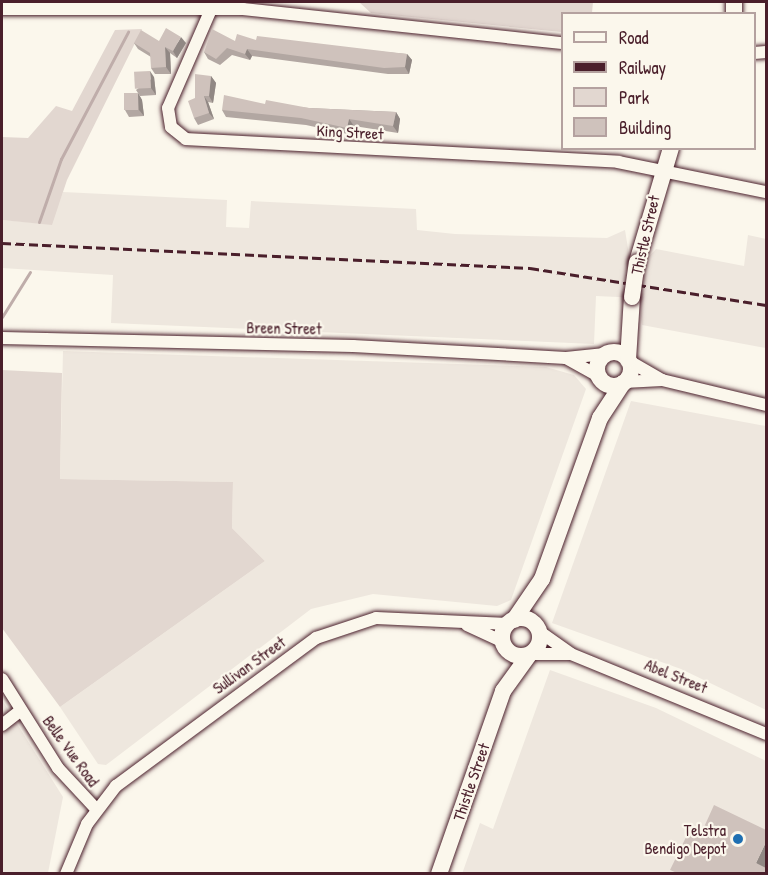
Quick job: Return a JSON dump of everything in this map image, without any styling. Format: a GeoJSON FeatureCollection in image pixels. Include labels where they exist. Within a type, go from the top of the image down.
{"type":"FeatureCollection","features":[{"type":"Feature","properties":{"kind":"street"},"geometry":{"type":"LineString","coordinates":[[2,9],[119,5],[212,7],[561,43]]}},
{"type":"Feature","properties":{"kind":"street","name":"King Street"},"geometry":{"type":"LineString","coordinates":[[212,7],[168,108],[171,127],[186,140],[618,162],[662,169],[766,192]]}},
{"type":"Feature","properties":{"kind":"street","name":"Thistle Street"},"geometry":{"type":"LineString","coordinates":[[628,361],[626,324],[637,261],[662,169],[670,150]]}},
{"type":"Feature","properties":{"kind":"street","name":"Thistle Street"},"geometry":{"type":"LineString","coordinates":[[606,354],[626,324]]}},
{"type":"Feature","properties":{"kind":"street","name":"Breen Street"},"geometry":{"type":"LineString","coordinates":[[2,338],[353,346],[566,358],[606,354]]}},
{"type":"Feature","properties":{"kind":"street"},"geometry":{"type":"LineString","coordinates":[[600,418],[598,362],[606,354],[628,361],[662,380],[766,405]]}},
{"type":"Feature","properties":{"kind":"street","name":"Breen Street"},"geometry":{"type":"LineString","coordinates":[[566,358],[599,377]]}},
{"type":"Feature","properties":{"kind":"street"},"geometry":{"type":"LineString","coordinates":[[542,579],[511,622],[538,630],[542,579],[600,418],[623,383],[628,361]]}},
{"type":"Feature","properties":{"kind":"street"},"geometry":{"type":"LineString","coordinates":[[599,377],[613,386],[662,380]]}},
{"type":"Feature","properties":{"kind":"street","name":"Sullivan Street"},"geometry":{"type":"LineString","coordinates":[[97,810],[151,756],[330,630],[376,618],[511,622]]}},
{"type":"Feature","properties":{"kind":"street","name":"Sullivan Street"},"geometry":{"type":"LineString","coordinates":[[452,621],[504,644]]}},
{"type":"Feature","properties":{"kind":"street","name":"Thistle Street"},"geometry":{"type":"LineString","coordinates":[[503,691],[504,644],[511,622]]}},
{"type":"Feature","properties":{"kind":"street","name":"Thistle Street"},"geometry":{"type":"LineString","coordinates":[[439,873],[503,691],[530,654],[538,630]]}},
{"type":"Feature","properties":{"kind":"street","name":"Abel Street"},"geometry":{"type":"LineString","coordinates":[[538,630],[571,654],[766,734]]}},
{"type":"Feature","properties":{"kind":"street"},"geometry":{"type":"LineString","coordinates":[[504,644],[512,654],[530,654]]}},
{"type":"Feature","properties":{"kind":"street","name":"Abel Street"},"geometry":{"type":"LineString","coordinates":[[530,654],[571,654]]}},
{"type":"Feature","properties":{"kind":"street","name":"Belle Vue Road"},"geometry":{"type":"LineString","coordinates":[[2,679],[58,768],[97,810],[66,873]]}},
{"type":"Feature","properties":{"kind":"street"},"geometry":{"type":"LineString","coordinates":[[2,725],[21,710]]}},
{"type":"Feature","properties":{"kind":"shaded area"},"geometry":{"type":"Polygon","coordinates":[[[63,192],[227,200],[226,227],[249,228],[251,201],[416,209],[417,230],[455,234],[607,238],[625,230],[630,261],[643,263],[656,249],[744,266],[748,235],[766,239],[766,348],[642,325],[639,298],[596,296],[594,344],[111,323],[113,275],[2,268],[2,220],[51,224],[63,192]]]}},
{"type":"Feature","properties":{"kind":"shaded area"},"geometry":{"type":"Polygon","coordinates":[[[63,351],[546,367],[574,375],[586,389],[511,600],[497,606],[373,594],[311,609],[106,765],[98,764],[60,707],[265,561],[232,528],[233,482],[60,479],[63,351]]]}},
{"type":"Feature","properties":{"kind":"shaded area"},"geometry":{"type":"Polygon","coordinates":[[[631,401],[766,426],[766,710],[681,669],[552,623],[631,401]]]}},
{"type":"Feature","properties":{"kind":"shaded area"},"geometry":{"type":"Polygon","coordinates":[[[550,670],[656,708],[766,761],[766,873],[462,874],[480,823],[493,829],[550,670]]]}},
{"type":"Feature","properties":{"kind":"shaded area"},"geometry":{"type":"Polygon","coordinates":[[[2,700],[63,797],[48,873],[2,873],[2,700]]]}},
{"type":"Feature","properties":{"kind":"green space"},"geometry":{"type":"Polygon","coordinates":[[[359,2],[593,2],[592,12],[561,12],[561,32],[371,13],[359,2]]]}},
{"type":"Feature","properties":{"kind":"green space"},"geometry":{"type":"Polygon","coordinates":[[[142,29],[67,180],[52,225],[2,220],[2,137],[28,138],[56,106],[72,111],[115,30],[142,29]]]}},
{"type":"Feature","properties":{"kind":"green space"},"geometry":{"type":"Polygon","coordinates":[[[2,370],[62,373],[60,479],[233,482],[232,528],[265,561],[60,707],[2,628],[2,370]]]}},
{"type":"Feature","properties":{"kind":"building"},"geometry":{"type":"Polygon","coordinates":[[[166,28],[181,37],[173,51],[165,47],[166,67],[151,68],[150,53],[134,43],[141,30],[159,41],[166,28]]]}},
{"type":"Feature","properties":{"kind":"building"},"geometry":{"type":"Polygon","coordinates":[[[212,29],[235,41],[237,34],[256,40],[257,36],[407,54],[405,67],[384,68],[247,49],[245,54],[227,48],[216,59],[204,52],[212,29]]]}},
{"type":"Feature","properties":{"kind":"building"},"geometry":{"type":"Polygon","coordinates":[[[150,71],[151,88],[135,89],[134,72],[150,71]]]}},
{"type":"Feature","properties":{"kind":"building"},"geometry":{"type":"Polygon","coordinates":[[[195,74],[211,76],[209,96],[204,96],[209,113],[194,118],[188,101],[195,98],[195,74]]]}},
{"type":"Feature","properties":{"kind":"building"},"geometry":{"type":"Polygon","coordinates":[[[124,93],[138,93],[138,110],[124,110],[124,93]]]}},
{"type":"Feature","properties":{"kind":"building"},"geometry":{"type":"Polygon","coordinates":[[[224,95],[265,104],[266,100],[309,108],[396,112],[393,126],[349,119],[347,128],[301,118],[222,110],[224,95]]]}},
{"type":"Feature","properties":{"kind":"building"},"geometry":{"type":"Polygon","coordinates":[[[714,805],[766,830],[766,842],[756,863],[766,868],[766,873],[677,873],[670,870],[689,831],[700,836],[714,805]]]}},
{"type":"Feature","properties":{"kind":"waterway"},"geometry":{"type":"LineString","coordinates":[[39,222],[61,159],[128,32]]}},
{"type":"Feature","properties":{"kind":"waterway"},"geometry":{"type":"LineString","coordinates":[[2,317],[30,272]]}},
{"type":"Feature","properties":{"kind":"railway"},"geometry":{"type":"LineString","coordinates":[[2,243],[530,268],[766,305]]}},
{"type":"Feature","properties":{"kind":"place","name":"Telstra Bendigo Depot"},"geometry":{"type":"Point","coordinates":[738,839]}}]}
